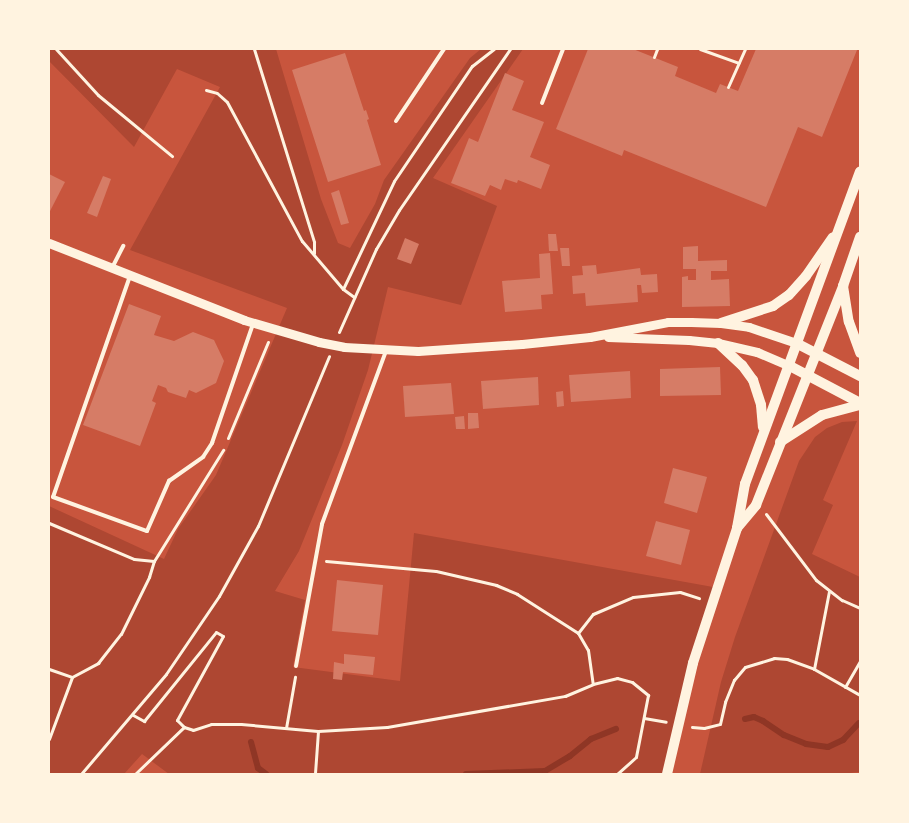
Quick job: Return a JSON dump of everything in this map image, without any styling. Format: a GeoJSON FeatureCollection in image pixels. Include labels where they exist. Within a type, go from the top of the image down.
{"type":"FeatureCollection","features":[{"type":"Feature","properties":{"kind":"main road"},"geometry":{"type":"LineString","coordinates":[[667,774],[694,663],[737,528],[744,484],[860,172]]}},
{"type":"Feature","properties":{"kind":"main road"},"geometry":{"type":"LineString","coordinates":[[721,323],[773,306],[789,295],[806,276],[840,226]]}},
{"type":"Feature","properties":{"kind":"main road"},"geometry":{"type":"LineString","coordinates":[[737,528],[756,506],[843,286],[860,237]]}},
{"type":"Feature","properties":{"kind":"main road"},"geometry":{"type":"LineString","coordinates":[[843,286],[849,322],[860,353]]}},
{"type":"Feature","properties":{"kind":"main road"},"geometry":{"type":"LineString","coordinates":[[718,343],[742,365],[753,380],[761,405],[764,430]]}},
{"type":"Feature","properties":{"kind":"main road"},"geometry":{"type":"LineString","coordinates":[[796,343],[860,376]]}},
{"type":"Feature","properties":{"kind":"main road"},"geometry":{"type":"LineString","coordinates":[[788,365],[860,404]]}},
{"type":"Feature","properties":{"kind":"main road"},"geometry":{"type":"LineString","coordinates":[[780,442],[822,415],[860,404]]}},
{"type":"Feature","properties":{"kind":"street"},"geometry":{"type":"LineString","coordinates":[[49,244],[253,323],[318,342],[386,351],[418,351],[522,344],[590,336],[668,322],[721,323],[763,331],[796,343]]}},
{"type":"Feature","properties":{"kind":"street"},"geometry":{"type":"LineString","coordinates":[[590,336],[718,343],[757,352],[788,365]]}},
{"type":"Feature","properties":{"kind":"lane"},"geometry":{"type":"LineString","coordinates":[[396,122],[444,49]]}},
{"type":"Feature","properties":{"kind":"lane"},"geometry":{"type":"LineString","coordinates":[[542,103],[563,49]]}},
{"type":"Feature","properties":{"kind":"lane"},"geometry":{"type":"LineString","coordinates":[[112,270],[123,246]]}},
{"type":"Feature","properties":{"kind":"lane"},"geometry":{"type":"LineString","coordinates":[[130,276],[53,497],[146,531],[169,481],[203,457],[212,443],[253,323]]}},
{"type":"Feature","properties":{"kind":"lane"},"geometry":{"type":"LineString","coordinates":[[296,666],[322,524],[386,351]]}},
{"type":"Feature","properties":{"kind":"path"},"geometry":{"type":"LineString","coordinates":[[56,49],[98,95],[172,156]]}},
{"type":"Feature","properties":{"kind":"path"},"geometry":{"type":"LineString","coordinates":[[254,49],[314,242],[314,253]]}},
{"type":"Feature","properties":{"kind":"path"},"geometry":{"type":"LineString","coordinates":[[343,289],[364,240],[394,181],[472,66],[494,49]]}},
{"type":"Feature","properties":{"kind":"path"},"geometry":{"type":"LineString","coordinates":[[342,325],[376,249],[399,210],[510,49]]}},
{"type":"Feature","properties":{"kind":"path"},"geometry":{"type":"LineString","coordinates":[[654,57],[657,49]]}},
{"type":"Feature","properties":{"kind":"path"},"geometry":{"type":"LineString","coordinates":[[700,49],[738,63]]}},
{"type":"Feature","properties":{"kind":"path"},"geometry":{"type":"LineString","coordinates":[[728,88],[745,49]]}},
{"type":"Feature","properties":{"kind":"path"},"geometry":{"type":"LineString","coordinates":[[206,90],[217,94],[227,102],[302,241],[343,289],[354,297]]}},
{"type":"Feature","properties":{"kind":"path"},"geometry":{"type":"LineString","coordinates":[[81,774],[133,715],[192,638],[241,559],[274,491],[324,371]]}},
{"type":"Feature","properties":{"kind":"path"},"geometry":{"type":"LineString","coordinates":[[756,506],[772,520],[816,580],[829,591],[860,608]]}},
{"type":"Feature","properties":{"kind":"path"},"geometry":{"type":"LineString","coordinates":[[49,523],[134,559],[154,561],[149,577],[121,634],[98,663],[72,677],[49,739]]}},
{"type":"Feature","properties":{"kind":"path"},"geometry":{"type":"LineString","coordinates":[[314,560],[436,571],[496,585],[517,594],[578,633],[588,650],[593,684]]}},
{"type":"Feature","properties":{"kind":"path"},"geometry":{"type":"LineString","coordinates":[[814,669],[829,591]]}},
{"type":"Feature","properties":{"kind":"path"},"geometry":{"type":"LineString","coordinates":[[578,633],[593,614],[633,597],[680,592],[713,602]]}},
{"type":"Feature","properties":{"kind":"path"},"geometry":{"type":"LineString","coordinates":[[133,715],[144,721],[216,632],[223,636],[177,720],[184,727],[193,730],[211,724],[318,731],[352,730],[418,723],[565,696],[593,684],[617,678],[632,682],[648,695],[636,757],[618,774]]}},
{"type":"Feature","properties":{"kind":"path"},"geometry":{"type":"LineString","coordinates":[[644,718],[704,728],[720,724],[725,702],[734,680],[745,667],[774,658],[787,659],[814,669],[860,695]]}},
{"type":"Feature","properties":{"kind":"path"},"geometry":{"type":"LineString","coordinates":[[845,687],[860,661]]}},
{"type":"Feature","properties":{"kind":"path"},"geometry":{"type":"LineString","coordinates":[[286,728],[296,666]]}},
{"type":"Feature","properties":{"kind":"path"},"geometry":{"type":"LineString","coordinates":[[49,669],[72,677]]}},
{"type":"Feature","properties":{"kind":"path"},"geometry":{"type":"LineString","coordinates":[[135,774],[184,727]]}},
{"type":"Feature","properties":{"kind":"path"},"geometry":{"type":"LineString","coordinates":[[315,773],[318,731]]}},
{"type":"Feature","properties":{"kind":"shaded area"},"geometry":{"type":"Polygon","coordinates":[[[49,49],[276,49],[321,199],[338,243],[350,248],[375,204],[384,180],[470,58],[481,49],[523,49],[433,178],[497,206],[461,305],[388,287],[368,370],[342,445],[299,551],[275,591],[305,600],[293,667],[400,681],[414,533],[713,587],[663,774],[169,774],[142,754],[124,774],[49,774],[49,506],[164,559],[178,529],[216,475],[287,308],[130,250],[220,87],[177,69],[134,147],[49,61],[49,49]]]}},
{"type":"Feature","properties":{"kind":"shaded area"},"geometry":{"type":"Polygon","coordinates":[[[857,421],[823,500],[833,505],[812,554],[860,577],[860,772],[839,774],[700,774],[721,682],[735,637],[799,461],[815,437],[827,428],[842,422],[857,421]]]}},
{"type":"Feature","properties":{"kind":"building"},"geometry":{"type":"Polygon","coordinates":[[[588,49],[633,49],[678,67],[675,76],[716,93],[720,84],[738,91],[756,49],[857,50],[822,137],[798,127],[766,207],[624,150],[622,156],[556,129],[588,49]]]}},
{"type":"Feature","properties":{"kind":"building"},"geometry":{"type":"Polygon","coordinates":[[[345,53],[364,111],[366,110],[369,119],[367,120],[381,165],[328,182],[292,70],[345,53]]]}},
{"type":"Feature","properties":{"kind":"building"},"geometry":{"type":"Polygon","coordinates":[[[505,73],[524,81],[512,110],[544,122],[530,157],[550,165],[541,189],[518,180],[517,183],[505,179],[501,190],[490,185],[485,196],[451,183],[469,138],[478,142],[505,73]]]}},
{"type":"Feature","properties":{"kind":"building"},"geometry":{"type":"Polygon","coordinates":[[[49,174],[65,182],[49,213],[49,174]]]}},
{"type":"Feature","properties":{"kind":"building"},"geometry":{"type":"Polygon","coordinates":[[[103,176],[111,179],[97,217],[87,213],[103,176]]]}},
{"type":"Feature","properties":{"kind":"building"},"geometry":{"type":"Polygon","coordinates":[[[339,190],[349,223],[341,225],[331,193],[339,190]]]}},
{"type":"Feature","properties":{"kind":"building"},"geometry":{"type":"Polygon","coordinates":[[[548,234],[556,234],[558,251],[549,251],[548,234]]]}},
{"type":"Feature","properties":{"kind":"building"},"geometry":{"type":"Polygon","coordinates":[[[405,238],[419,244],[411,264],[397,259],[405,238]]]}},
{"type":"Feature","properties":{"kind":"building"},"geometry":{"type":"Polygon","coordinates":[[[698,246],[698,261],[727,260],[727,271],[711,271],[711,280],[729,279],[730,306],[682,307],[682,277],[688,276],[688,280],[696,280],[696,269],[683,269],[683,247],[698,246]]]}},
{"type":"Feature","properties":{"kind":"building"},"geometry":{"type":"Polygon","coordinates":[[[560,248],[569,248],[570,266],[562,266],[560,248]]]}},
{"type":"Feature","properties":{"kind":"building"},"geometry":{"type":"Polygon","coordinates":[[[550,253],[553,294],[541,295],[542,309],[505,312],[502,281],[540,278],[539,254],[550,253]]]}},
{"type":"Feature","properties":{"kind":"building"},"geometry":{"type":"Polygon","coordinates":[[[596,265],[597,274],[640,268],[641,275],[657,274],[658,292],[642,293],[641,285],[637,285],[638,302],[586,306],[585,293],[573,294],[572,276],[583,275],[582,266],[596,265]]]}},
{"type":"Feature","properties":{"kind":"building"},"geometry":{"type":"Polygon","coordinates":[[[129,304],[161,316],[154,335],[174,341],[193,332],[214,340],[224,361],[216,383],[196,393],[189,390],[186,398],[168,392],[166,388],[158,385],[152,401],[156,403],[140,446],[83,425],[129,304]]]}},
{"type":"Feature","properties":{"kind":"building"},"geometry":{"type":"Polygon","coordinates":[[[720,367],[721,395],[660,396],[660,369],[720,367]]]}},
{"type":"Feature","properties":{"kind":"building"},"geometry":{"type":"Polygon","coordinates":[[[630,371],[631,398],[571,402],[569,375],[630,371]]]}},
{"type":"Feature","properties":{"kind":"building"},"geometry":{"type":"Polygon","coordinates":[[[538,377],[539,405],[483,409],[481,381],[538,377]]]}},
{"type":"Feature","properties":{"kind":"building"},"geometry":{"type":"Polygon","coordinates":[[[451,383],[454,414],[405,417],[403,386],[451,383]]]}},
{"type":"Feature","properties":{"kind":"building"},"geometry":{"type":"Polygon","coordinates":[[[563,391],[564,406],[557,407],[556,392],[563,391]]]}},
{"type":"Feature","properties":{"kind":"building"},"geometry":{"type":"Polygon","coordinates":[[[468,413],[478,413],[479,428],[468,429],[468,413]]]}},
{"type":"Feature","properties":{"kind":"building"},"geometry":{"type":"Polygon","coordinates":[[[464,416],[465,429],[456,429],[455,417],[464,416]]]}},
{"type":"Feature","properties":{"kind":"building"},"geometry":{"type":"Polygon","coordinates":[[[673,468],[707,477],[697,513],[664,503],[673,468]]]}},
{"type":"Feature","properties":{"kind":"building"},"geometry":{"type":"Polygon","coordinates":[[[656,521],[690,530],[681,565],[646,556],[656,521]]]}},
{"type":"Feature","properties":{"kind":"building"},"geometry":{"type":"Polygon","coordinates":[[[337,580],[383,585],[378,635],[332,631],[337,580]]]}},
{"type":"Feature","properties":{"kind":"building"},"geometry":{"type":"Polygon","coordinates":[[[344,654],[375,657],[373,675],[343,672],[342,680],[333,679],[334,662],[344,664],[344,654]]]}},
{"type":"Feature","properties":{"kind":"waterway"},"geometry":{"type":"LineString","coordinates":[[745,719],[754,717],[784,735],[806,744],[828,747],[843,740],[859,723]]}},
{"type":"Feature","properties":{"kind":"waterway"},"geometry":{"type":"LineString","coordinates":[[466,774],[545,771],[570,756],[591,739],[616,729]]}},
{"type":"Feature","properties":{"kind":"waterway"},"geometry":{"type":"LineString","coordinates":[[251,742],[258,768],[266,774]]}}]}
